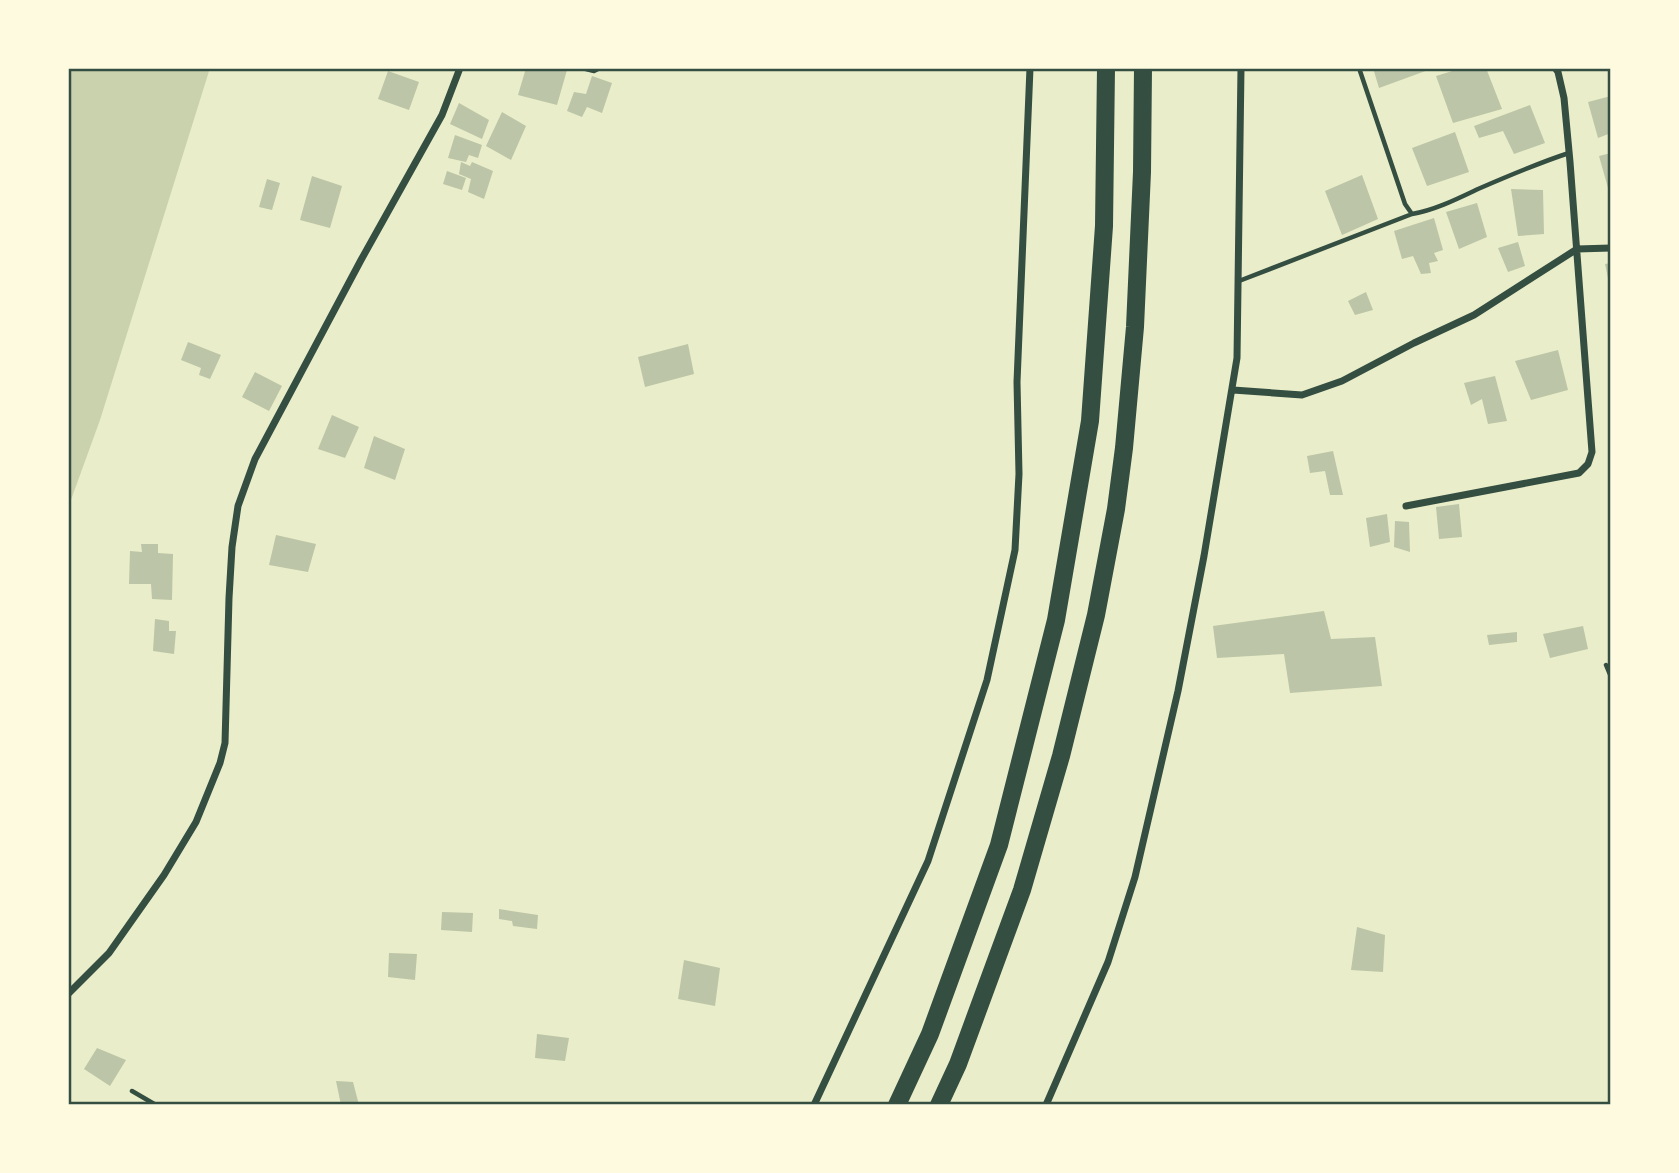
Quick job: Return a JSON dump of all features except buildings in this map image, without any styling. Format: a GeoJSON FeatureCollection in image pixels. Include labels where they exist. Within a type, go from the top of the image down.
{"type":"FeatureCollection","features":[{"type":"Feature","properties":{"kind":"highway"},"geometry":{"type":"LineString","coordinates":[[897,1105],[930,1034],[999,845],[1056,620],[1090,421],[1104,226],[1106,68]]}},
{"type":"Feature","properties":{"kind":"highway"},"geometry":{"type":"LineString","coordinates":[[939,1105],[958,1064],[1022,890],[1062,756],[1098,601],[1116,509],[1135,327],[1142,172],[1143,68]]}},
{"type":"Feature","properties":{"kind":"street"},"geometry":{"type":"LineString","coordinates":[[68,994],[109,953],[164,875],[196,822],[220,764],[225,743],[229,598],[238,506],[255,458],[442,115],[460,68]]}},
{"type":"Feature","properties":{"kind":"street"},"geometry":{"type":"LineString","coordinates":[[814,1105],[928,862],[987,680],[1015,550],[1019,474],[1017,382],[1030,68]]}},
{"type":"Feature","properties":{"kind":"street"},"geometry":{"type":"LineString","coordinates":[[1046,1105],[1108,962],[1135,877],[1178,691],[1237,358],[1241,68]]}},
{"type":"Feature","properties":{"kind":"street"},"geometry":{"type":"LineString","coordinates":[[1406,506],[1578,473],[1588,464],[1592,452],[1569,153],[1564,98],[1555,68]]}},
{"type":"Feature","properties":{"kind":"street"},"geometry":{"type":"LineString","coordinates":[[1233,390],[1302,395],[1342,381],[1474,315],[1577,249],[1611,247]]}},
{"type":"Feature","properties":{"kind":"lane"},"geometry":{"type":"LineString","coordinates":[[582,68],[594,71],[600,68]]}},
{"type":"Feature","properties":{"kind":"lane"},"geometry":{"type":"LineString","coordinates":[[1359,68],[1405,204],[1412,214]]}},
{"type":"Feature","properties":{"kind":"lane"},"geometry":{"type":"LineString","coordinates":[[1238,281],[1434,208],[1536,164],[1569,153]]}},
{"type":"Feature","properties":{"kind":"lane"},"geometry":{"type":"LineString","coordinates":[[1606,665],[1611,677]]}},
{"type":"Feature","properties":{"kind":"lane"},"geometry":{"type":"LineString","coordinates":[[132,1091],[156,1105]]}},
{"type":"Feature","properties":{"kind":"green space"},"geometry":{"type":"Polygon","coordinates":[[[68,68],[210,68],[100,420],[68,508],[68,68]]]}}]}
